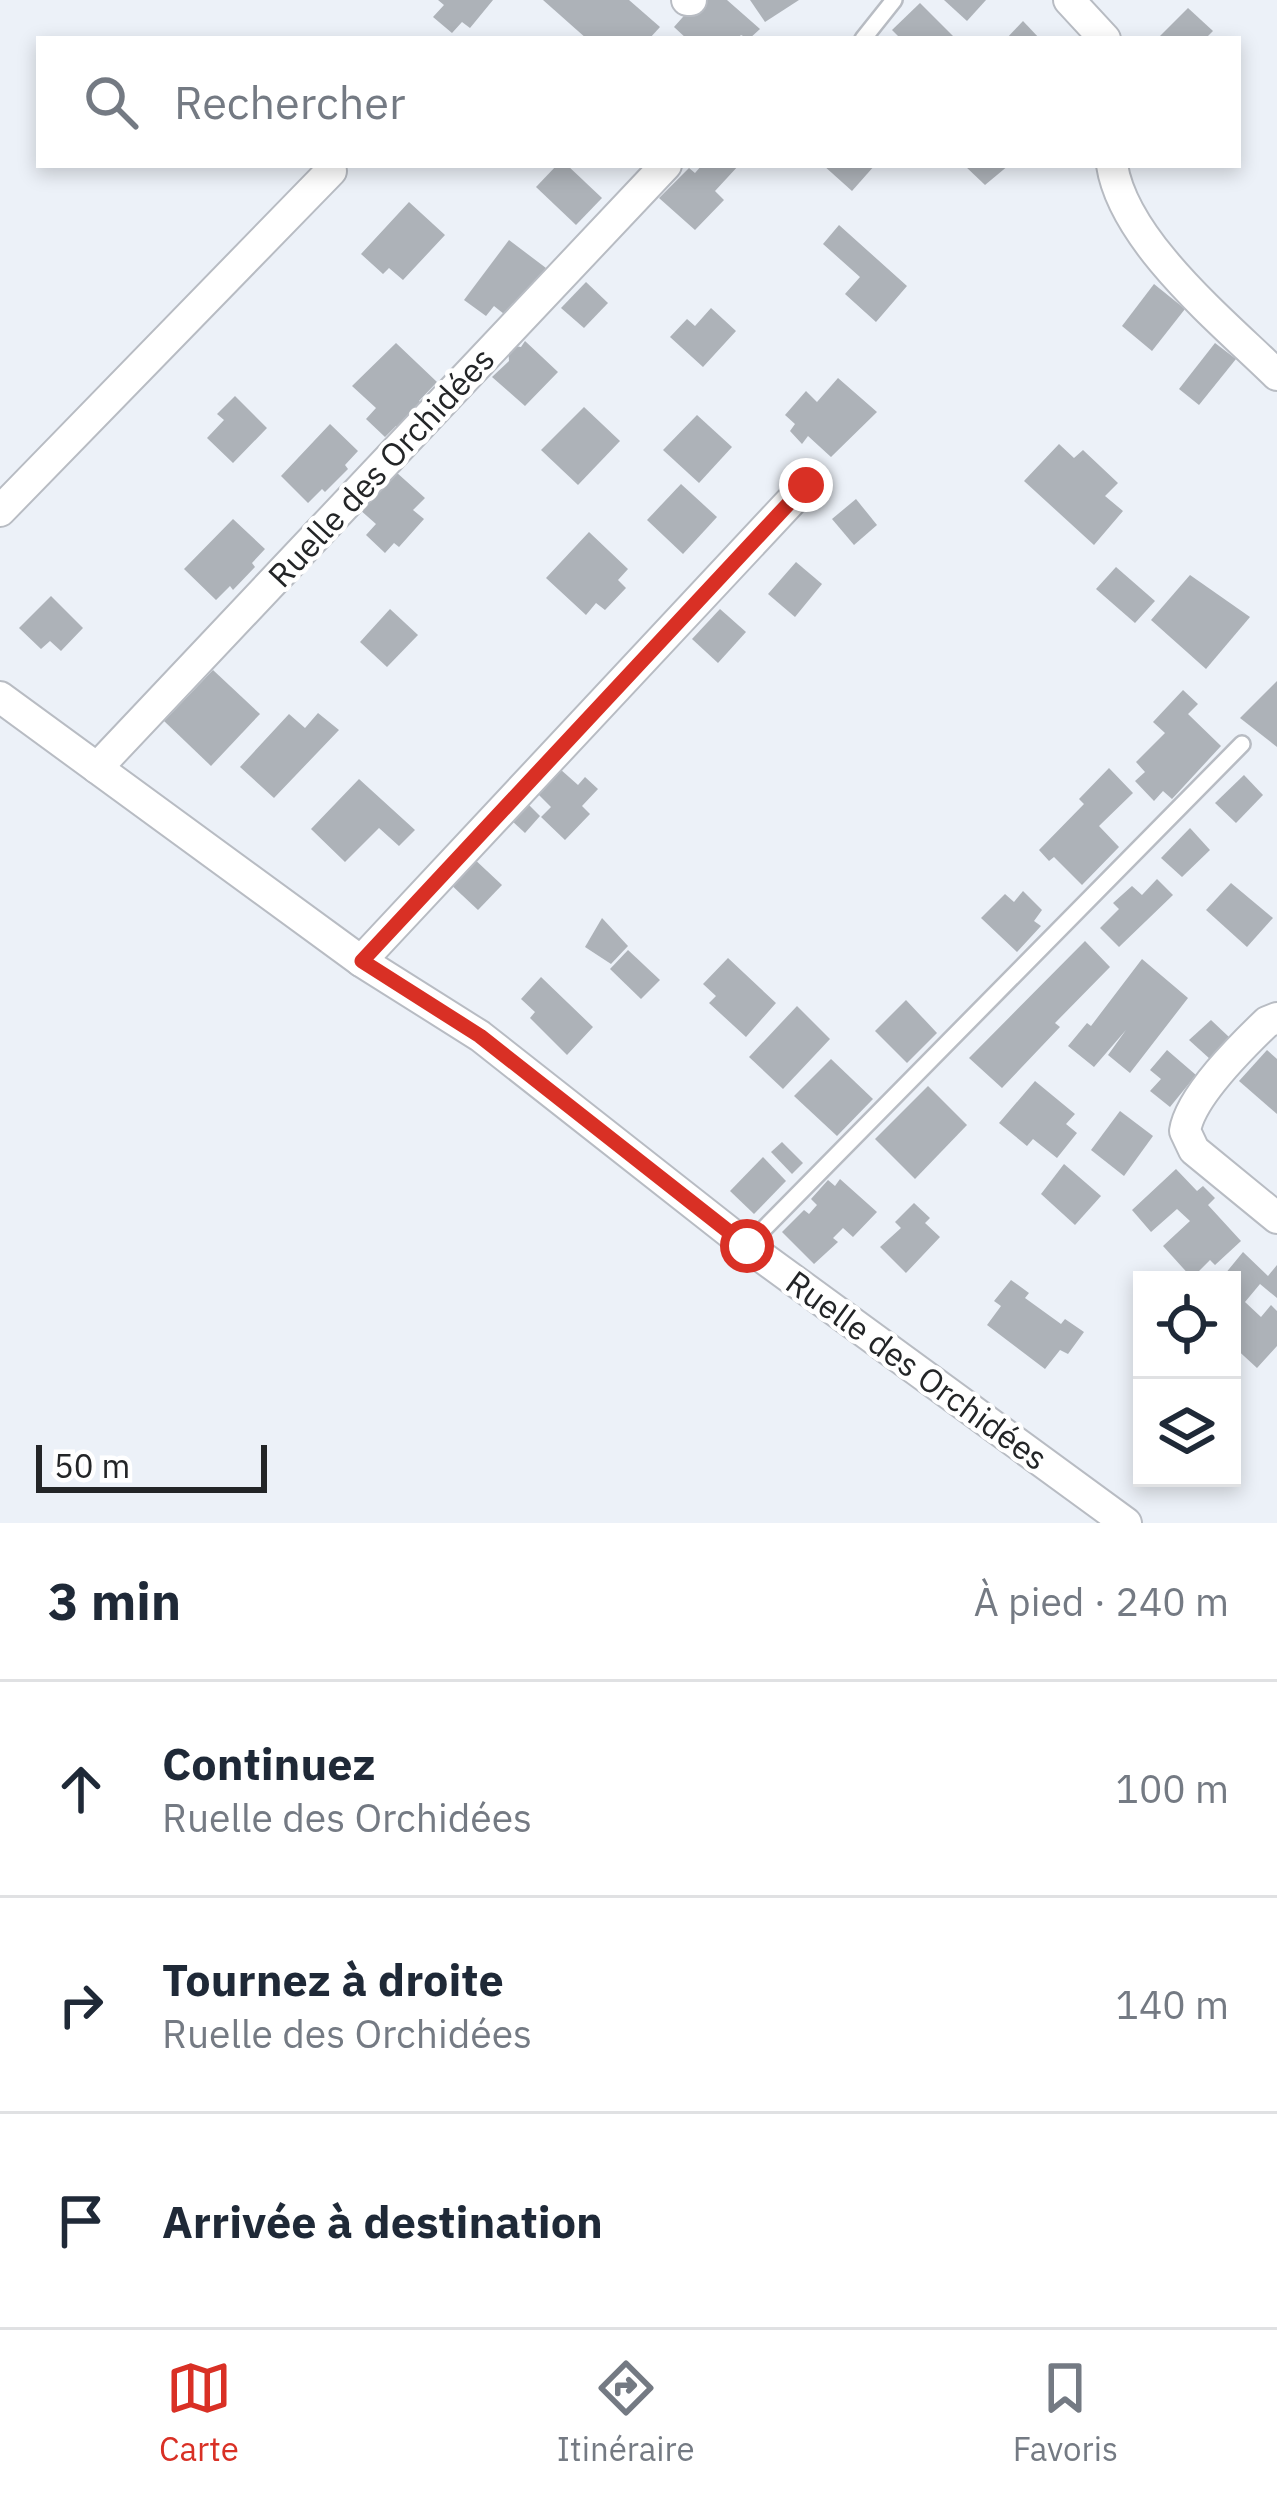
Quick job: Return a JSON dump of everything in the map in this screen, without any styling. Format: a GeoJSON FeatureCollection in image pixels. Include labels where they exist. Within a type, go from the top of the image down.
{"type":"FeatureCollection","features":[{"type":"Feature","properties":{"kind":"street"},"geometry":{"type":"LineString","coordinates":[[1070,0],[1102,36]]}},
{"type":"Feature","properties":{"kind":"street","name":"Ruelle des Orchidées"},"geometry":{"type":"LineString","coordinates":[[97,769],[663,168]]}},
{"type":"Feature","properties":{"kind":"street"},"geometry":{"type":"LineString","coordinates":[[1113,168],[1132,218],[1168,266],[1277,375]]}},
{"type":"Feature","properties":{"kind":"street"},"geometry":{"type":"LineString","coordinates":[[0,511],[331,171]]}},
{"type":"Feature","properties":{"kind":"street"},"geometry":{"type":"LineString","coordinates":[[362,961],[806,485]]}},
{"type":"Feature","properties":{"kind":"street","name":"Ruelle des Orchidées"},"geometry":{"type":"LineString","coordinates":[[0,697],[362,961],[480,1036],[747,1246],[1126,1523]]}},
{"type":"Feature","properties":{"kind":"street"},"geometry":{"type":"LineString","coordinates":[[1277,1018],[1267,1022],[1220,1074],[1191,1110],[1185,1131],[1194,1150],[1277,1218]]}},
{"type":"Feature","properties":{"kind":"lane"},"geometry":{"type":"LineString","coordinates":[[864,36],[894,0]]}},
{"type":"Feature","properties":{"kind":"lane"},"geometry":{"type":"LineString","coordinates":[[747,1246],[1242,744]]}},
{"type":"Feature","properties":{"kind":"building"},"geometry":{"type":"Polygon","coordinates":[[[438,0],[493,0],[470,28],[462,22],[452,33],[433,17],[444,5],[438,0]]]}},
{"type":"Feature","properties":{"kind":"building"},"geometry":{"type":"Polygon","coordinates":[[[543,0],[629,0],[660,27],[652,36],[584,36],[543,0]]]}},
{"type":"Feature","properties":{"kind":"building"},"geometry":{"type":"Polygon","coordinates":[[[698,0],[727,0],[760,29],[752,36],[684,36],[674,27],[698,0]]]}},
{"type":"Feature","properties":{"kind":"building"},"geometry":{"type":"Polygon","coordinates":[[[750,0],[799,0],[765,22],[750,0]]]}},
{"type":"Feature","properties":{"kind":"building"},"geometry":{"type":"Polygon","coordinates":[[[944,0],[986,0],[967,21],[944,0]]]}},
{"type":"Feature","properties":{"kind":"building"},"geometry":{"type":"Polygon","coordinates":[[[920,3],[953,36],[898,36],[892,30],[920,3]]]}},
{"type":"Feature","properties":{"kind":"building"},"geometry":{"type":"Polygon","coordinates":[[[1188,8],[1213,31],[1208,36],[1160,36],[1188,8]]]}},
{"type":"Feature","properties":{"kind":"building"},"geometry":{"type":"Polygon","coordinates":[[[1023,21],[1037,36],[1009,36],[1023,21]]]}},
{"type":"Feature","properties":{"kind":"building"},"geometry":{"type":"Polygon","coordinates":[[[554,168],[570,168],[602,198],[576,225],[536,187],[554,168]]]}},
{"type":"Feature","properties":{"kind":"building"},"geometry":{"type":"Polygon","coordinates":[[[689,168],[695,173],[699,168],[736,168],[715,191],[724,200],[695,230],[659,198],[689,168]]]}},
{"type":"Feature","properties":{"kind":"building"},"geometry":{"type":"Polygon","coordinates":[[[826,168],[872,168],[852,191],[826,168]]]}},
{"type":"Feature","properties":{"kind":"building"},"geometry":{"type":"Polygon","coordinates":[[[967,168],[1005,168],[985,185],[967,168]]]}},
{"type":"Feature","properties":{"kind":"building"},"geometry":{"type":"Polygon","coordinates":[[[409,202],[445,235],[403,280],[389,268],[383,274],[361,254],[409,202]]]}},
{"type":"Feature","properties":{"kind":"building"},"geometry":{"type":"Polygon","coordinates":[[[839,225],[907,286],[876,322],[845,294],[860,277],[823,244],[839,225]]]}},
{"type":"Feature","properties":{"kind":"building"},"geometry":{"type":"Polygon","coordinates":[[[509,240],[546,268],[516,306],[513,303],[504,314],[494,306],[486,316],[464,300],[509,240]]]}},
{"type":"Feature","properties":{"kind":"building"},"geometry":{"type":"Polygon","coordinates":[[[586,282],[608,303],[584,328],[561,308],[586,282]]]}},
{"type":"Feature","properties":{"kind":"building"},"geometry":{"type":"Polygon","coordinates":[[[1154,284],[1185,309],[1152,351],[1122,326],[1154,284]]]}},
{"type":"Feature","properties":{"kind":"building"},"geometry":{"type":"Polygon","coordinates":[[[711,308],[736,331],[703,367],[670,337],[687,319],[695,326],[711,308]]]}},
{"type":"Feature","properties":{"kind":"building"},"geometry":{"type":"Polygon","coordinates":[[[525,341],[558,372],[525,406],[492,377],[509,361],[508,345],[521,347],[525,341]]]}},
{"type":"Feature","properties":{"kind":"building"},"geometry":{"type":"Polygon","coordinates":[[[396,343],[437,382],[419,401],[423,404],[385,437],[366,419],[376,408],[352,386],[396,343]]]}},
{"type":"Feature","properties":{"kind":"building"},"geometry":{"type":"Polygon","coordinates":[[[1215,343],[1236,359],[1199,405],[1179,389],[1215,343]]]}},
{"type":"Feature","properties":{"kind":"building"},"geometry":{"type":"Polygon","coordinates":[[[838,378],[877,412],[831,457],[808,436],[802,444],[790,431],[795,424],[785,415],[806,391],[817,402],[838,378]]]}},
{"type":"Feature","properties":{"kind":"building"},"geometry":{"type":"Polygon","coordinates":[[[235,396],[267,428],[233,463],[207,438],[224,420],[217,414],[235,396]]]}},
{"type":"Feature","properties":{"kind":"building"},"geometry":{"type":"Polygon","coordinates":[[[584,407],[620,441],[578,485],[541,450],[584,407]]]}},
{"type":"Feature","properties":{"kind":"building"},"geometry":{"type":"Polygon","coordinates":[[[697,415],[732,447],[699,483],[663,450],[697,415]]]}},
{"type":"Feature","properties":{"kind":"building"},"geometry":{"type":"Polygon","coordinates":[[[330,424],[358,451],[345,465],[348,469],[308,503],[281,476],[330,424]]]}},
{"type":"Feature","properties":{"kind":"building"},"geometry":{"type":"Polygon","coordinates":[[[1059,444],[1074,458],[1083,450],[1118,483],[1105,496],[1123,511],[1094,545],[1024,481],[1059,444]]]}},
{"type":"Feature","properties":{"kind":"building"},"geometry":{"type":"Polygon","coordinates":[[[386,463],[425,498],[413,510],[424,519],[399,547],[394,543],[385,553],[366,535],[376,524],[350,501],[386,463]]]}},
{"type":"Feature","properties":{"kind":"building"},"geometry":{"type":"Polygon","coordinates":[[[681,484],[717,517],[683,554],[647,520],[681,484]]]}},
{"type":"Feature","properties":{"kind":"building"},"geometry":{"type":"Polygon","coordinates":[[[856,499],[877,525],[854,545],[832,519],[856,499]]]}},
{"type":"Feature","properties":{"kind":"building"},"geometry":{"type":"Polygon","coordinates":[[[233,519],[265,549],[233,590],[230,586],[216,600],[184,569],[233,519]]]}},
{"type":"Feature","properties":{"kind":"building"},"geometry":{"type":"Polygon","coordinates":[[[589,532],[628,569],[618,580],[626,588],[605,610],[596,603],[586,615],[546,578],[589,532]]]}},
{"type":"Feature","properties":{"kind":"building"},"geometry":{"type":"Polygon","coordinates":[[[796,562],[822,584],[795,617],[768,594],[796,562]]]}},
{"type":"Feature","properties":{"kind":"building"},"geometry":{"type":"Polygon","coordinates":[[[1116,567],[1155,601],[1135,623],[1096,589],[1116,567]]]}},
{"type":"Feature","properties":{"kind":"building"},"geometry":{"type":"Polygon","coordinates":[[[1190,575],[1250,617],[1206,669],[1151,620],[1190,575]]]}},
{"type":"Feature","properties":{"kind":"building"},"geometry":{"type":"Polygon","coordinates":[[[51,596],[83,628],[61,651],[50,641],[41,649],[19,628],[51,596]]]}},
{"type":"Feature","properties":{"kind":"building"},"geometry":{"type":"Polygon","coordinates":[[[390,609],[418,635],[387,667],[360,642],[390,609]]]}},
{"type":"Feature","properties":{"kind":"building"},"geometry":{"type":"Polygon","coordinates":[[[720,609],[746,632],[718,663],[692,639],[720,609]]]}},
{"type":"Feature","properties":{"kind":"building"},"geometry":{"type":"Polygon","coordinates":[[[213,670],[260,714],[211,766],[164,721],[213,670]]]}},
{"type":"Feature","properties":{"kind":"building"},"geometry":{"type":"Polygon","coordinates":[[[1277,681],[1277,747],[1240,718],[1277,681]]]}},
{"type":"Feature","properties":{"kind":"building"},"geometry":{"type":"Polygon","coordinates":[[[1183,690],[1198,704],[1188,714],[1221,746],[1172,799],[1163,791],[1154,801],[1135,781],[1145,772],[1136,762],[1165,733],[1153,722],[1183,690]]]}},
{"type":"Feature","properties":{"kind":"building"},"geometry":{"type":"Polygon","coordinates":[[[318,713],[339,730],[274,798],[240,767],[289,714],[305,728],[318,713]]]}},
{"type":"Feature","properties":{"kind":"building"},"geometry":{"type":"Polygon","coordinates":[[[1109,768],[1133,793],[1099,826],[1119,847],[1082,885],[1054,857],[1049,861],[1039,850],[1084,804],[1079,799],[1109,768]]]}},
{"type":"Feature","properties":{"kind":"building"},"geometry":{"type":"Polygon","coordinates":[[[560,769],[578,785],[585,777],[598,789],[582,806],[590,814],[565,840],[541,817],[551,807],[537,793],[560,769]]]}},
{"type":"Feature","properties":{"kind":"building"},"geometry":{"type":"Polygon","coordinates":[[[1244,775],[1263,795],[1236,823],[1215,803],[1244,775]]]}},
{"type":"Feature","properties":{"kind":"building"},"geometry":{"type":"Polygon","coordinates":[[[359,779],[415,830],[399,846],[379,828],[345,862],[311,829],[359,779]]]}},
{"type":"Feature","properties":{"kind":"building"},"geometry":{"type":"Polygon","coordinates":[[[527,803],[540,816],[525,833],[511,820],[527,803]]]}},
{"type":"Feature","properties":{"kind":"building"},"geometry":{"type":"Polygon","coordinates":[[[1190,828],[1210,850],[1182,877],[1161,858],[1190,828]]]}},
{"type":"Feature","properties":{"kind":"building"},"geometry":{"type":"Polygon","coordinates":[[[471,856],[502,885],[478,910],[447,881],[471,856]]]}},
{"type":"Feature","properties":{"kind":"building"},"geometry":{"type":"Polygon","coordinates":[[[1157,879],[1173,895],[1119,947],[1100,928],[1119,909],[1113,903],[1132,886],[1142,895],[1157,879]]]}},
{"type":"Feature","properties":{"kind":"building"},"geometry":{"type":"Polygon","coordinates":[[[1231,883],[1273,918],[1247,947],[1206,910],[1231,883]]]}},
{"type":"Feature","properties":{"kind":"building"},"geometry":{"type":"Polygon","coordinates":[[[1023,891],[1042,910],[1034,921],[1041,926],[1017,952],[981,918],[1005,894],[1014,902],[1023,891]]]}},
{"type":"Feature","properties":{"kind":"building"},"geometry":{"type":"Polygon","coordinates":[[[602,918],[628,946],[611,964],[585,947],[602,918]]]}},
{"type":"Feature","properties":{"kind":"building"},"geometry":{"type":"Polygon","coordinates":[[[1085,941],[1110,967],[1055,1023],[1060,1027],[1002,1088],[969,1058],[1085,941]]]}},
{"type":"Feature","properties":{"kind":"building"},"geometry":{"type":"Polygon","coordinates":[[[628,950],[660,980],[641,999],[610,969],[628,950]]]}},
{"type":"Feature","properties":{"kind":"building"},"geometry":{"type":"Polygon","coordinates":[[[728,958],[776,1003],[746,1037],[709,1003],[716,996],[703,984],[728,958]]]}},
{"type":"Feature","properties":{"kind":"building"},"geometry":{"type":"Polygon","coordinates":[[[1142,959],[1188,998],[1130,1073],[1108,1055],[1126,1030],[1094,1067],[1068,1046],[1087,1023],[1091,1026],[1142,959]]]}},
{"type":"Feature","properties":{"kind":"building"},"geometry":{"type":"Polygon","coordinates":[[[541,977],[593,1027],[567,1055],[530,1018],[535,1012],[521,999],[541,977]]]}},
{"type":"Feature","properties":{"kind":"building"},"geometry":{"type":"Polygon","coordinates":[[[906,1000],[937,1033],[907,1063],[875,1031],[906,1000]]]}},
{"type":"Feature","properties":{"kind":"building"},"geometry":{"type":"Polygon","coordinates":[[[797,1006],[830,1039],[783,1089],[749,1057],[797,1006]]]}},
{"type":"Feature","properties":{"kind":"building"},"geometry":{"type":"Polygon","coordinates":[[[1211,1020],[1229,1037],[1210,1059],[1189,1040],[1211,1020]]]}},
{"type":"Feature","properties":{"kind":"building"},"geometry":{"type":"Polygon","coordinates":[[[1167,1050],[1196,1075],[1170,1107],[1150,1091],[1161,1079],[1150,1070],[1167,1050]]]}},
{"type":"Feature","properties":{"kind":"building"},"geometry":{"type":"Polygon","coordinates":[[[1267,1050],[1277,1059],[1277,1114],[1239,1081],[1267,1050]]]}},
{"type":"Feature","properties":{"kind":"building"},"geometry":{"type":"Polygon","coordinates":[[[831,1059],[873,1099],[837,1136],[794,1096],[831,1059]]]}},
{"type":"Feature","properties":{"kind":"building"},"geometry":{"type":"Polygon","coordinates":[[[1035,1081],[1075,1114],[1066,1124],[1077,1133],[1057,1158],[1033,1139],[1027,1146],[999,1123],[1035,1081]]]}},
{"type":"Feature","properties":{"kind":"building"},"geometry":{"type":"Polygon","coordinates":[[[928,1086],[967,1125],[915,1179],[875,1139],[928,1086]]]}},
{"type":"Feature","properties":{"kind":"building"},"geometry":{"type":"Polygon","coordinates":[[[1120,1111],[1153,1136],[1124,1176],[1091,1150],[1120,1111]]]}},
{"type":"Feature","properties":{"kind":"building"},"geometry":{"type":"Polygon","coordinates":[[[782,1142],[803,1163],[792,1174],[771,1152],[782,1142]]]}},
{"type":"Feature","properties":{"kind":"building"},"geometry":{"type":"Polygon","coordinates":[[[763,1157],[786,1181],[754,1214],[730,1191],[763,1157]]]}},
{"type":"Feature","properties":{"kind":"building"},"geometry":{"type":"Polygon","coordinates":[[[1064,1164],[1101,1196],[1075,1225],[1041,1194],[1064,1164]]]}},
{"type":"Feature","properties":{"kind":"building"},"geometry":{"type":"Polygon","coordinates":[[[1176,1169],[1197,1191],[1203,1186],[1215,1198],[1208,1205],[1241,1241],[1215,1265],[1210,1260],[1199,1271],[1186,1271],[1163,1246],[1190,1221],[1177,1209],[1151,1232],[1132,1210],[1176,1169]]]}},
{"type":"Feature","properties":{"kind":"building"},"geometry":{"type":"Polygon","coordinates":[[[840,1179],[877,1212],[853,1237],[843,1228],[833,1238],[838,1242],[814,1264],[782,1232],[804,1210],[809,1214],[817,1205],[811,1199],[828,1180],[835,1186],[840,1179]]]}},
{"type":"Feature","properties":{"kind":"building"},"geometry":{"type":"Polygon","coordinates":[[[914,1203],[940,1237],[906,1273],[880,1247],[901,1228],[895,1222],[914,1203]]]}},
{"type":"Feature","properties":{"kind":"building"},"geometry":{"type":"Polygon","coordinates":[[[1243,1252],[1268,1276],[1277,1265],[1277,1298],[1260,1284],[1245,1302],[1261,1317],[1271,1305],[1277,1311],[1277,1346],[1257,1368],[1241,1353],[1241,1271],[1227,1271],[1243,1252]]]}},
{"type":"Feature","properties":{"kind":"building"},"geometry":{"type":"Polygon","coordinates":[[[1011,1280],[1029,1293],[1025,1298],[1061,1324],[1065,1319],[1084,1332],[1068,1354],[1060,1350],[1045,1369],[987,1325],[1001,1306],[994,1301],[1011,1280]]]}},
{"type":"Feature","properties":{"kind":"route"},"geometry":{"type":"LineString","coordinates":[[747,1246],[480,1036],[362,961],[806,485]]}}]}
